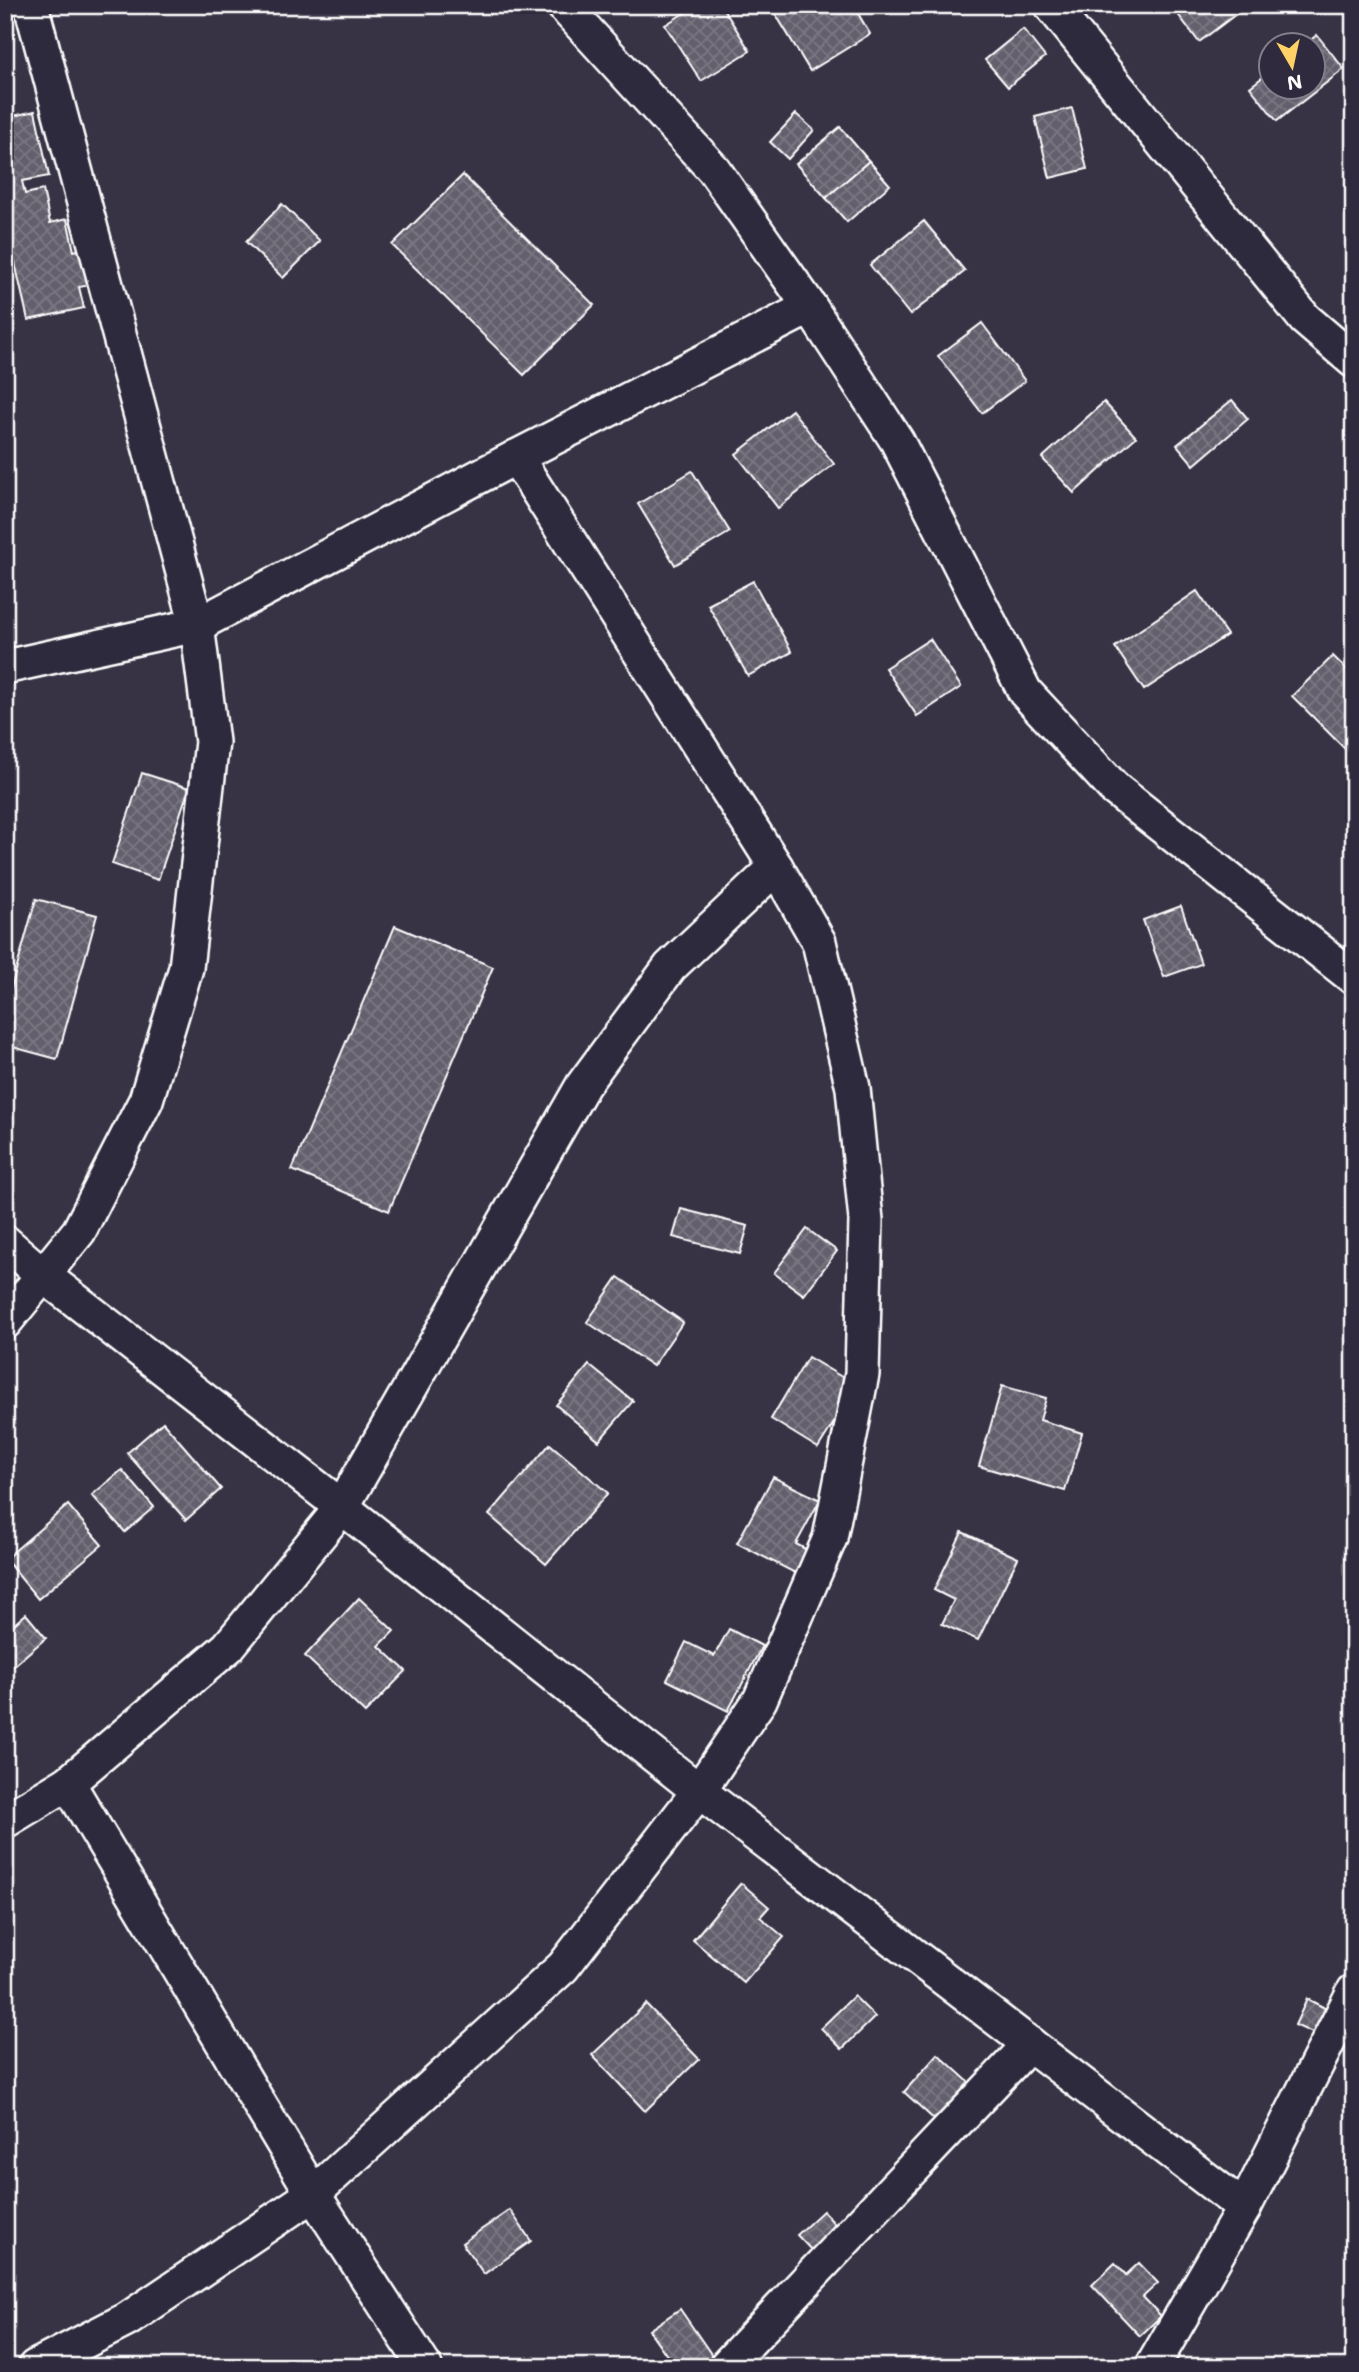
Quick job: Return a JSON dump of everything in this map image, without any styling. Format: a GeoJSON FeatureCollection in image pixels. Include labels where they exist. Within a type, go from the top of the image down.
{"type":"FeatureCollection","features":[{"type":"Feature","properties":{"kind":"street"},"geometry":{"type":"LineString","coordinates":[[5,10],[30,5],[197,625],[212,742],[186,968],[145,1100],[79,1231],[5,1322]]}},
{"type":"Feature","properties":{"kind":"street"},"geometry":{"type":"LineString","coordinates":[[563,5],[714,170],[810,307],[897,441],[1024,692],[1115,789],[1354,978]]}},
{"type":"Feature","properties":{"kind":"street"},"geometry":{"type":"LineString","coordinates":[[1052,5],[1305,318],[1354,361]]}},
{"type":"Feature","properties":{"kind":"street"},"geometry":{"type":"LineString","coordinates":[[5,667],[197,625],[516,457],[810,307]]}},
{"type":"Feature","properties":{"kind":"street"},"geometry":{"type":"LineString","coordinates":[[35,2367],[128,2319],[313,2194],[563,1967],[699,1791],[760,1700],[830,1538],[862,1374],[866,1220],[853,1088],[819,942],[776,867],[516,457]]}},
{"type":"Feature","properties":{"kind":"street"},"geometry":{"type":"LineString","coordinates":[[5,1821],[68,1783],[228,1647],[342,1507],[583,1085],[670,967],[776,867]]}},
{"type":"Feature","properties":{"kind":"street"},"geometry":{"type":"LineString","coordinates":[[5,1242],[43,1275],[342,1507],[699,1791],[1244,2208]]}},
{"type":"Feature","properties":{"kind":"street"},"geometry":{"type":"LineString","coordinates":[[68,1783],[313,2194],[425,2367]]}},
{"type":"Feature","properties":{"kind":"street"},"geometry":{"type":"LineString","coordinates":[[1153,2367],[1244,2208],[1354,1991]]}},
{"type":"Feature","properties":{"kind":"street"},"geometry":{"type":"LineString","coordinates":[[725,2367],[1030,2044]]}},
{"type":"Feature","properties":{"kind":"building"},"geometry":{"type":"Polygon","coordinates":[[[697,5],[721,5],[750,51],[701,81],[665,25],[697,5]]]}},
{"type":"Feature","properties":{"kind":"building"},"geometry":{"type":"Polygon","coordinates":[[[777,5],[853,5],[870,34],[810,71],[772,8],[777,5]]]}},
{"type":"Feature","properties":{"kind":"building"},"geometry":{"type":"Polygon","coordinates":[[[1171,5],[1248,5],[1199,42],[1171,5]]]}},
{"type":"Feature","properties":{"kind":"building"},"geometry":{"type":"Polygon","coordinates":[[[1023,29],[1045,57],[1008,87],[985,60],[1023,29]]]}},
{"type":"Feature","properties":{"kind":"building"},"geometry":{"type":"Polygon","coordinates":[[[1328,49],[1344,69],[1328,81],[1328,49]]]}},
{"type":"Feature","properties":{"kind":"building"},"geometry":{"type":"Polygon","coordinates":[[[1258,81],[1258,97],[1250,87],[1258,81]]]}},
{"type":"Feature","properties":{"kind":"building"},"geometry":{"type":"Polygon","coordinates":[[[1262,102],[1301,102],[1277,121],[1262,102]]]}},
{"type":"Feature","properties":{"kind":"building"},"geometry":{"type":"Polygon","coordinates":[[[6,105],[9,117],[35,111],[49,176],[22,181],[25,194],[43,190],[50,223],[67,219],[74,251],[88,247],[96,284],[79,287],[84,308],[28,320],[13,254],[5,255],[6,105]]]}},
{"type":"Feature","properties":{"kind":"building"},"geometry":{"type":"Polygon","coordinates":[[[1072,108],[1087,169],[1050,178],[1035,117],[1072,108]]]}},
{"type":"Feature","properties":{"kind":"building"},"geometry":{"type":"Polygon","coordinates":[[[796,114],[814,130],[788,159],[770,142],[796,114]]]}},
{"type":"Feature","properties":{"kind":"building"},"geometry":{"type":"Polygon","coordinates":[[[840,127],[869,161],[826,198],[796,164],[840,127]]]}},
{"type":"Feature","properties":{"kind":"building"},"geometry":{"type":"Polygon","coordinates":[[[869,161],[890,185],[847,222],[826,198],[869,161]]]}},
{"type":"Feature","properties":{"kind":"building"},"geometry":{"type":"Polygon","coordinates":[[[463,175],[594,305],[524,375],[392,245],[463,175]]]}},
{"type":"Feature","properties":{"kind":"building"},"geometry":{"type":"Polygon","coordinates":[[[282,204],[320,241],[283,278],[246,242],[282,204]]]}},
{"type":"Feature","properties":{"kind":"building"},"geometry":{"type":"Polygon","coordinates":[[[924,221],[965,271],[910,315],[870,265],[924,221]]]}},
{"type":"Feature","properties":{"kind":"building"},"geometry":{"type":"Polygon","coordinates":[[[982,323],[1025,381],[982,413],[938,356],[982,323]]]}},
{"type":"Feature","properties":{"kind":"building"},"geometry":{"type":"Polygon","coordinates":[[[1232,400],[1248,419],[1194,465],[1177,445],[1232,400]]]}},
{"type":"Feature","properties":{"kind":"building"},"geometry":{"type":"Polygon","coordinates":[[[1104,402],[1136,437],[1074,493],[1042,458],[1104,402]]]}},
{"type":"Feature","properties":{"kind":"building"},"geometry":{"type":"Polygon","coordinates":[[[792,410],[834,464],[778,508],[736,454],[792,410]]]}},
{"type":"Feature","properties":{"kind":"building"},"geometry":{"type":"Polygon","coordinates":[[[692,471],[730,532],[675,565],[638,504],[692,471]]]}},
{"type":"Feature","properties":{"kind":"building"},"geometry":{"type":"Polygon","coordinates":[[[753,581],[792,652],[748,676],[708,605],[753,581]]]}},
{"type":"Feature","properties":{"kind":"building"},"geometry":{"type":"Polygon","coordinates":[[[1197,591],[1227,635],[1144,690],[1115,647],[1197,591]]]}},
{"type":"Feature","properties":{"kind":"building"},"geometry":{"type":"Polygon","coordinates":[[[930,639],[961,687],[917,716],[885,668],[930,639]]]}},
{"type":"Feature","properties":{"kind":"building"},"geometry":{"type":"Polygon","coordinates":[[[1333,656],[1354,677],[1354,758],[1292,696],[1333,656]]]}},
{"type":"Feature","properties":{"kind":"building"},"geometry":{"type":"Polygon","coordinates":[[[142,773],[189,788],[158,880],[112,864],[142,773]]]}},
{"type":"Feature","properties":{"kind":"building"},"geometry":{"type":"Polygon","coordinates":[[[36,899],[97,915],[57,1059],[5,1045],[5,1010],[36,899]]]}},
{"type":"Feature","properties":{"kind":"building"},"geometry":{"type":"Polygon","coordinates":[[[1181,906],[1201,964],[1164,977],[1143,920],[1181,906]]]}},
{"type":"Feature","properties":{"kind":"building"},"geometry":{"type":"Polygon","coordinates":[[[395,926],[493,967],[389,1211],[292,1170],[395,926]]]}},
{"type":"Feature","properties":{"kind":"building"},"geometry":{"type":"Polygon","coordinates":[[[681,1209],[748,1226],[740,1254],[673,1237],[681,1209]]]}},
{"type":"Feature","properties":{"kind":"building"},"geometry":{"type":"Polygon","coordinates":[[[807,1229],[837,1251],[804,1295],[774,1273],[807,1229]]]}},
{"type":"Feature","properties":{"kind":"building"},"geometry":{"type":"Polygon","coordinates":[[[618,1277],[683,1322],[653,1366],[587,1322],[618,1277]]]}},
{"type":"Feature","properties":{"kind":"building"},"geometry":{"type":"Polygon","coordinates":[[[808,1357],[857,1386],[818,1448],[771,1419],[808,1357]]]}},
{"type":"Feature","properties":{"kind":"building"},"geometry":{"type":"Polygon","coordinates":[[[589,1365],[633,1401],[599,1441],[556,1405],[589,1365]]]}},
{"type":"Feature","properties":{"kind":"building"},"geometry":{"type":"Polygon","coordinates":[[[1002,1386],[1046,1398],[1040,1420],[1082,1433],[1065,1491],[979,1466],[1002,1386]]]}},
{"type":"Feature","properties":{"kind":"building"},"geometry":{"type":"Polygon","coordinates":[[[163,1422],[221,1489],[186,1520],[127,1453],[163,1422]]]}},
{"type":"Feature","properties":{"kind":"building"},"geometry":{"type":"Polygon","coordinates":[[[550,1444],[608,1493],[546,1564],[489,1515],[550,1444]]]}},
{"type":"Feature","properties":{"kind":"building"},"geometry":{"type":"Polygon","coordinates":[[[122,1470],[154,1507],[125,1532],[92,1495],[122,1470]]]}},
{"type":"Feature","properties":{"kind":"building"},"geometry":{"type":"Polygon","coordinates":[[[773,1477],[820,1500],[796,1544],[811,1552],[799,1575],[737,1543],[773,1477]]]}},
{"type":"Feature","properties":{"kind":"building"},"geometry":{"type":"Polygon","coordinates":[[[68,1505],[102,1545],[38,1599],[5,1559],[68,1505]]]}},
{"type":"Feature","properties":{"kind":"building"},"geometry":{"type":"Polygon","coordinates":[[[962,1532],[1018,1558],[978,1640],[942,1624],[954,1600],[934,1590],[962,1532]]]}},
{"type":"Feature","properties":{"kind":"building"},"geometry":{"type":"Polygon","coordinates":[[[359,1598],[394,1631],[379,1646],[406,1671],[365,1713],[305,1656],[359,1598]]]}},
{"type":"Feature","properties":{"kind":"building"},"geometry":{"type":"Polygon","coordinates":[[[26,1614],[46,1638],[5,1673],[5,1632],[26,1614]]]}},
{"type":"Feature","properties":{"kind":"building"},"geometry":{"type":"Polygon","coordinates":[[[729,1629],[762,1646],[728,1711],[667,1680],[686,1642],[714,1656],[729,1629]]]}},
{"type":"Feature","properties":{"kind":"building"},"geometry":{"type":"Polygon","coordinates":[[[741,1883],[769,1907],[760,1917],[784,1937],[744,1983],[693,1940],[741,1883]]]}},
{"type":"Feature","properties":{"kind":"building"},"geometry":{"type":"Polygon","coordinates":[[[854,1996],[875,2017],[842,2049],[821,2028],[854,1996]]]}},
{"type":"Feature","properties":{"kind":"building"},"geometry":{"type":"Polygon","coordinates":[[[1307,1999],[1333,2012],[1321,2037],[1295,2025],[1307,1999]]]}},
{"type":"Feature","properties":{"kind":"building"},"geometry":{"type":"Polygon","coordinates":[[[646,2004],[699,2059],[645,2111],[592,2055],[646,2004]]]}},
{"type":"Feature","properties":{"kind":"building"},"geometry":{"type":"Polygon","coordinates":[[[938,2054],[972,2085],[938,2123],[904,2092],[938,2054]]]}},
{"type":"Feature","properties":{"kind":"building"},"geometry":{"type":"Polygon","coordinates":[[[510,2210],[531,2241],[484,2274],[462,2243],[510,2210]]]}},
{"type":"Feature","properties":{"kind":"building"},"geometry":{"type":"Polygon","coordinates":[[[823,2211],[841,2231],[815,2254],[797,2235],[823,2211]]]}},
{"type":"Feature","properties":{"kind":"building"},"geometry":{"type":"Polygon","coordinates":[[[1115,2263],[1126,2275],[1139,2263],[1158,2283],[1143,2297],[1161,2316],[1140,2336],[1092,2285],[1115,2263]]]}},
{"type":"Feature","properties":{"kind":"building"},"geometry":{"type":"Polygon","coordinates":[[[680,2309],[713,2357],[698,2367],[675,2367],[649,2330],[680,2309]]]}}]}
